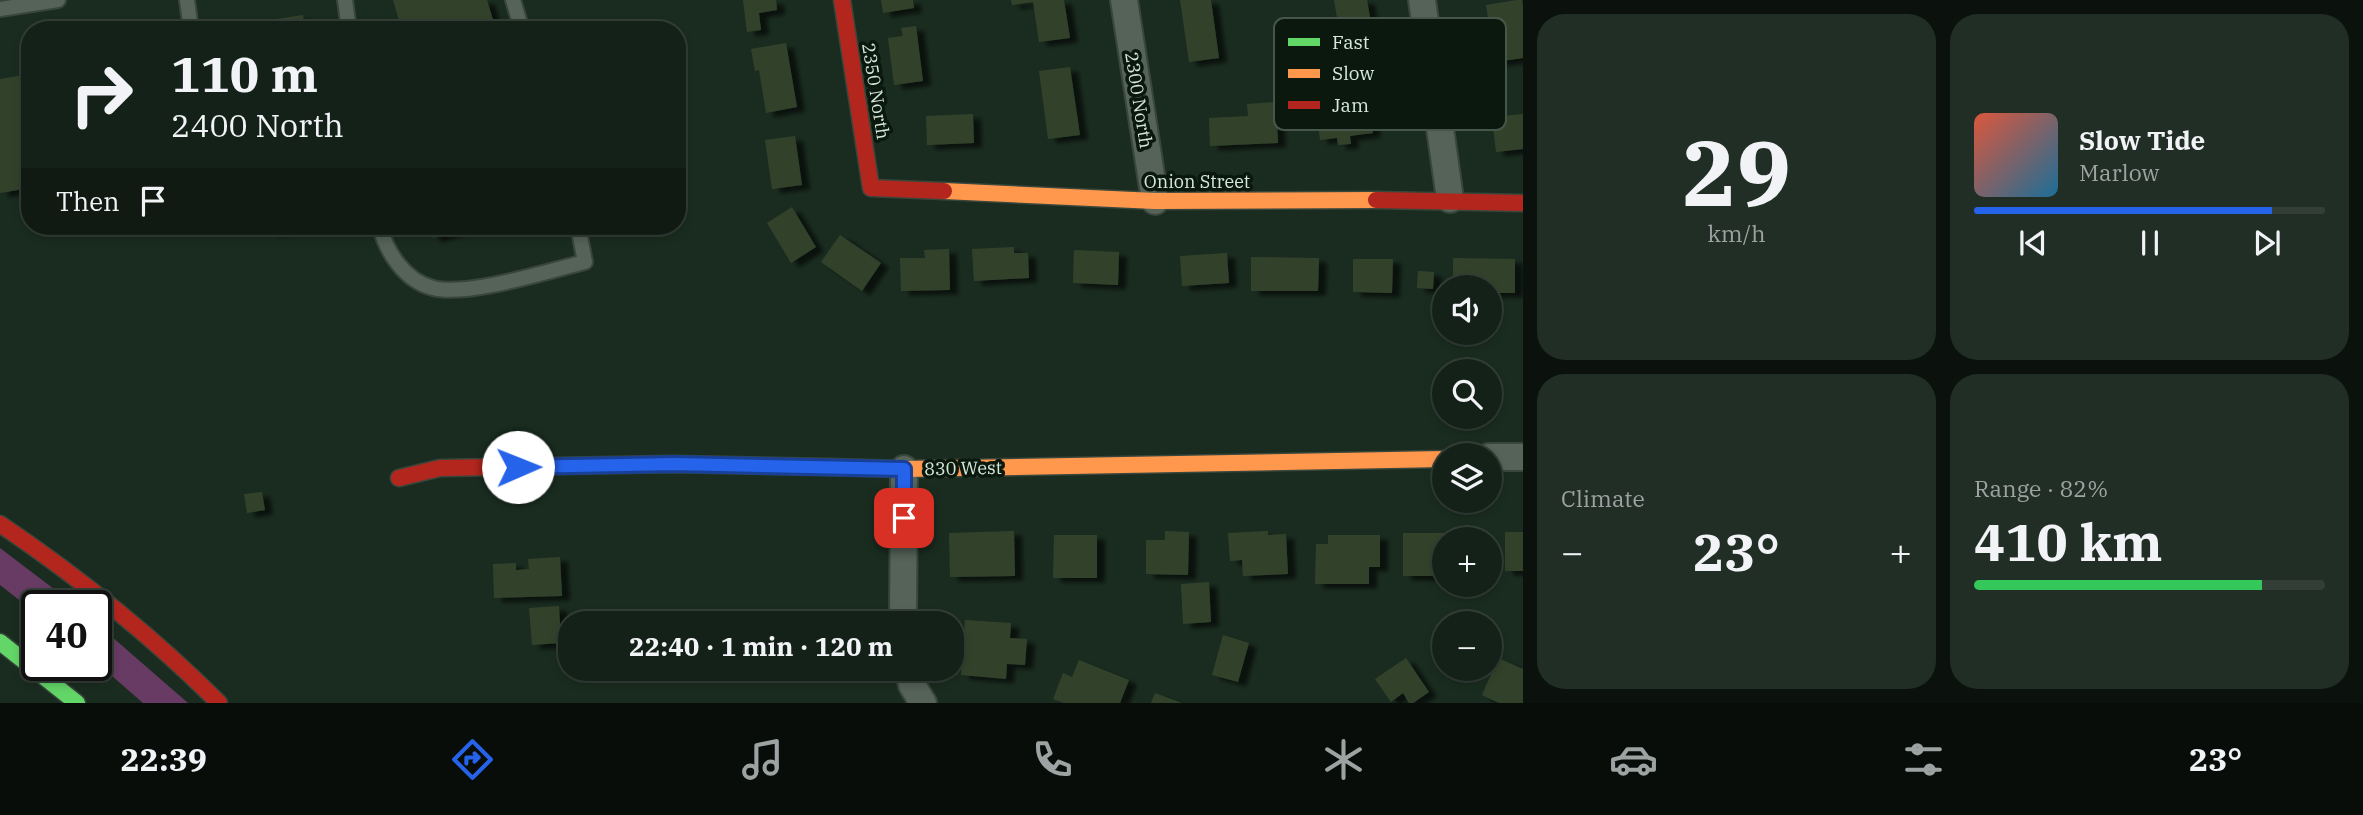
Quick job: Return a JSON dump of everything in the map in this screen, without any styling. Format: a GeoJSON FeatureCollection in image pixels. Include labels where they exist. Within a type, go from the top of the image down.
{"type":"FeatureCollection","features":[{"type":"Feature","properties":{"kind":"main road","name":"2350 North"},"geometry":{"type":"LineString","coordinates":[[842,0],[872,188]]}},
{"type":"Feature","properties":{"kind":"main road","name":"Onion Street"},"geometry":{"type":"LineString","coordinates":[[872,188],[1155,201],[1450,200],[1523,203]]}},
{"type":"Feature","properties":{"kind":"main road","name":"830 West"},"geometry":{"type":"LineString","coordinates":[[399,478],[440,468],[675,464],[904,469],[1432,459]]}},
{"type":"Feature","properties":{"kind":"main road"},"geometry":{"type":"LineString","coordinates":[[11,509],[42,552]]}},
{"type":"Feature","properties":{"kind":"main road"},"geometry":{"type":"LineString","coordinates":[[0,524],[42,552],[187,671],[219,703]]}},
{"type":"Feature","properties":{"kind":"main road"},"geometry":{"type":"LineString","coordinates":[[0,642],[77,703]]}},
{"type":"Feature","properties":{"kind":"street","name":"2300 North"},"geometry":{"type":"LineString","coordinates":[[1124,0],[1155,201]]}},
{"type":"Feature","properties":{"kind":"street"},"geometry":{"type":"LineString","coordinates":[[1422,0],[1425,18]]}},
{"type":"Feature","properties":{"kind":"street"},"geometry":{"type":"LineString","coordinates":[[1440,130],[1450,200]]}},
{"type":"Feature","properties":{"kind":"street"},"geometry":{"type":"LineString","coordinates":[[1502,457],[1523,457]]}},
{"type":"Feature","properties":{"kind":"street"},"geometry":{"type":"LineString","coordinates":[[903,611],[904,469]]}},
{"type":"Feature","properties":{"kind":"lane"},"geometry":{"type":"LineString","coordinates":[[0,9],[58,0]]}},
{"type":"Feature","properties":{"kind":"lane"},"geometry":{"type":"LineString","coordinates":[[187,0],[190,21]]}},
{"type":"Feature","properties":{"kind":"lane"},"geometry":{"type":"LineString","coordinates":[[345,0],[348,21]]}},
{"type":"Feature","properties":{"kind":"lane"},"geometry":{"type":"LineString","coordinates":[[513,0],[519,21]]}},
{"type":"Feature","properties":{"kind":"lane"},"geometry":{"type":"LineString","coordinates":[[382,235],[393,257],[417,281],[433,288],[461,290],[586,262],[580,235]]}},
{"type":"Feature","properties":{"kind":"shaded area"},"geometry":{"type":"Polygon","coordinates":[[[0,548],[55,590],[21,590],[21,601],[0,585],[0,548]]]}},
{"type":"Feature","properties":{"kind":"shaded area"},"geometry":{"type":"Polygon","coordinates":[[[112,637],[188,703],[143,703],[112,676],[112,637]]]}},
{"type":"Feature","properties":{"kind":"building"},"geometry":{"type":"Polygon","coordinates":[[[393,0],[487,0],[493,21],[399,21],[393,0]]]}},
{"type":"Feature","properties":{"kind":"building"},"geometry":{"type":"Polygon","coordinates":[[[743,0],[776,0],[777,10],[759,13],[761,30],[747,32],[743,0]]]}},
{"type":"Feature","properties":{"kind":"building"},"geometry":{"type":"Polygon","coordinates":[[[881,0],[913,0],[914,8],[883,13],[881,0]]]}},
{"type":"Feature","properties":{"kind":"building"},"geometry":{"type":"Polygon","coordinates":[[[1011,0],[1064,0],[1070,38],[1039,42],[1033,2],[1012,5],[1011,0]]]}},
{"type":"Feature","properties":{"kind":"building"},"geometry":{"type":"Polygon","coordinates":[[[1180,0],[1211,0],[1219,58],[1189,62],[1180,0]]]}},
{"type":"Feature","properties":{"kind":"building"},"geometry":{"type":"Polygon","coordinates":[[[1334,0],[1367,0],[1370,18],[1337,18],[1334,0]]]}},
{"type":"Feature","properties":{"kind":"building"},"geometry":{"type":"Polygon","coordinates":[[[1522,0],[1523,58],[1506,60],[1506,18],[1488,18],[1486,5],[1522,0]]]}},
{"type":"Feature","properties":{"kind":"building"},"geometry":{"type":"Polygon","coordinates":[[[303,15],[304,21],[264,21],[303,15]]]}},
{"type":"Feature","properties":{"kind":"building"},"geometry":{"type":"Polygon","coordinates":[[[916,26],[923,81],[894,85],[888,38],[903,36],[901,28],[916,26]]]}},
{"type":"Feature","properties":{"kind":"building"},"geometry":{"type":"Polygon","coordinates":[[[786,43],[797,107],[766,113],[759,70],[755,71],[751,49],[786,43]]]}},
{"type":"Feature","properties":{"kind":"building"},"geometry":{"type":"Polygon","coordinates":[[[1070,67],[1080,135],[1048,139],[1039,71],[1070,67]]]}},
{"type":"Feature","properties":{"kind":"building"},"geometry":{"type":"Polygon","coordinates":[[[21,76],[21,190],[0,193],[0,79],[21,76]]]}},
{"type":"Feature","properties":{"kind":"building"},"geometry":{"type":"Polygon","coordinates":[[[1274,102],[1274,130],[1277,130],[1278,143],[1210,146],[1209,118],[1248,116],[1247,104],[1274,102]]]}},
{"type":"Feature","properties":{"kind":"building"},"geometry":{"type":"Polygon","coordinates":[[[973,114],[974,143],[927,145],[926,116],[973,114]]]}},
{"type":"Feature","properties":{"kind":"building"},"geometry":{"type":"Polygon","coordinates":[[[1523,114],[1523,149],[1496,152],[1493,130],[1506,130],[1506,116],[1523,114]]]}},
{"type":"Feature","properties":{"kind":"building"},"geometry":{"type":"Polygon","coordinates":[[[1319,130],[1373,130],[1373,133],[1350,136],[1351,144],[1338,145],[1337,138],[1320,140],[1319,130]]]}},
{"type":"Feature","properties":{"kind":"building"},"geometry":{"type":"Polygon","coordinates":[[[795,136],[802,185],[772,189],[765,140],[795,136]]]}},
{"type":"Feature","properties":{"kind":"building"},"geometry":{"type":"Polygon","coordinates":[[[792,207],[816,247],[791,263],[767,223],[792,207]]]}},
{"type":"Feature","properties":{"kind":"building"},"geometry":{"type":"Polygon","coordinates":[[[840,235],[881,263],[862,291],[821,262],[840,235]]]}},
{"type":"Feature","properties":{"kind":"building"},"geometry":{"type":"Polygon","coordinates":[[[1014,247],[1014,253],[1028,253],[1029,278],[974,281],[972,249],[1014,247]]]}},
{"type":"Feature","properties":{"kind":"building"},"geometry":{"type":"Polygon","coordinates":[[[949,249],[950,290],[901,291],[900,258],[925,258],[924,250],[949,249]]]}},
{"type":"Feature","properties":{"kind":"building"},"geometry":{"type":"Polygon","coordinates":[[[1074,250],[1119,252],[1118,285],[1073,283],[1074,250]]]}},
{"type":"Feature","properties":{"kind":"building"},"geometry":{"type":"Polygon","coordinates":[[[1227,253],[1229,283],[1182,286],[1180,256],[1227,253]]]}},
{"type":"Feature","properties":{"kind":"building"},"geometry":{"type":"Polygon","coordinates":[[[1251,257],[1319,258],[1318,291],[1251,291],[1251,257]]]}},
{"type":"Feature","properties":{"kind":"building"},"geometry":{"type":"Polygon","coordinates":[[[1453,258],[1515,259],[1515,293],[1502,293],[1502,275],[1453,275],[1453,258]]]}},
{"type":"Feature","properties":{"kind":"building"},"geometry":{"type":"Polygon","coordinates":[[[1353,259],[1393,259],[1392,293],[1353,292],[1353,259]]]}},
{"type":"Feature","properties":{"kind":"building"},"geometry":{"type":"Polygon","coordinates":[[[1418,271],[1434,272],[1432,289],[1417,288],[1418,271]]]}},
{"type":"Feature","properties":{"kind":"building"},"geometry":{"type":"Polygon","coordinates":[[[262,492],[265,510],[247,513],[244,494],[262,492]]]}},
{"type":"Feature","properties":{"kind":"building"},"geometry":{"type":"Polygon","coordinates":[[[1014,531],[1015,576],[950,577],[949,533],[1014,531]]]}},
{"type":"Feature","properties":{"kind":"building"},"geometry":{"type":"Polygon","coordinates":[[[1165,531],[1189,532],[1188,575],[1146,574],[1146,540],[1165,540],[1165,531]]]}},
{"type":"Feature","properties":{"kind":"building"},"geometry":{"type":"Polygon","coordinates":[[[1268,531],[1268,535],[1286,534],[1288,574],[1243,576],[1242,560],[1230,561],[1228,533],[1268,531]]]}},
{"type":"Feature","properties":{"kind":"building"},"geometry":{"type":"Polygon","coordinates":[[[1505,532],[1523,532],[1523,571],[1505,571],[1505,532]]]}},
{"type":"Feature","properties":{"kind":"building"},"geometry":{"type":"Polygon","coordinates":[[[1403,533],[1432,533],[1432,576],[1403,576],[1403,533]]]}},
{"type":"Feature","properties":{"kind":"building"},"geometry":{"type":"Polygon","coordinates":[[[1054,535],[1097,535],[1097,578],[1053,578],[1054,535]]]}},
{"type":"Feature","properties":{"kind":"building"},"geometry":{"type":"Polygon","coordinates":[[[1328,535],[1380,535],[1380,567],[1369,567],[1369,584],[1315,584],[1316,544],[1328,544],[1328,535]]]}},
{"type":"Feature","properties":{"kind":"building"},"geometry":{"type":"Polygon","coordinates":[[[560,557],[562,596],[494,598],[493,564],[516,563],[516,570],[529,569],[528,559],[560,557]]]}},
{"type":"Feature","properties":{"kind":"building"},"geometry":{"type":"Polygon","coordinates":[[[1209,582],[1211,622],[1183,624],[1181,584],[1209,582]]]}},
{"type":"Feature","properties":{"kind":"building"},"geometry":{"type":"Polygon","coordinates":[[[559,606],[558,643],[532,645],[529,608],[559,606]]]}},
{"type":"Feature","properties":{"kind":"building"},"geometry":{"type":"Polygon","coordinates":[[[965,620],[1011,623],[1010,638],[1027,639],[1025,665],[1007,664],[1006,679],[964,675],[965,620]]]}},
{"type":"Feature","properties":{"kind":"building"},"geometry":{"type":"Polygon","coordinates":[[[1223,635],[1249,643],[1238,682],[1212,675],[1223,635]]]}},
{"type":"Feature","properties":{"kind":"building"},"geometry":{"type":"Polygon","coordinates":[[[1406,658],[1429,692],[1413,703],[1409,703],[1403,693],[1391,702],[1375,679],[1406,658]]]}},
{"type":"Feature","properties":{"kind":"building"},"geometry":{"type":"Polygon","coordinates":[[[1079,660],[1129,680],[1120,703],[1064,703],[1053,699],[1063,673],[1072,677],[1079,660]]]}},
{"type":"Feature","properties":{"kind":"building"},"geometry":{"type":"Polygon","coordinates":[[[1502,660],[1523,669],[1523,703],[1499,703],[1482,695],[1488,681],[1502,681],[1502,660]]]}},
{"type":"Feature","properties":{"kind":"building"},"geometry":{"type":"Polygon","coordinates":[[[1155,693],[1182,703],[1151,703],[1155,693]]]}},
{"type":"Feature","properties":{"kind":"traffic: fast"},"geometry":{"type":"LineString","coordinates":[[0,642],[77,703]]}},
{"type":"Feature","properties":{"kind":"traffic: slow"},"geometry":{"type":"LineString","coordinates":[[944,191],[1155,201],[1376,200]]}},
{"type":"Feature","properties":{"kind":"traffic: slow"},"geometry":{"type":"LineString","coordinates":[[830,467],[904,469],[1432,459]]}},
{"type":"Feature","properties":{"kind":"traffic: jam"},"geometry":{"type":"LineString","coordinates":[[842,0],[871,188],[944,191]]}},
{"type":"Feature","properties":{"kind":"traffic: jam"},"geometry":{"type":"LineString","coordinates":[[1376,200],[1523,203]]}},
{"type":"Feature","properties":{"kind":"traffic: jam"},"geometry":{"type":"LineString","coordinates":[[399,478],[440,468],[675,464],[830,467]]}},
{"type":"Feature","properties":{"kind":"traffic: jam"},"geometry":{"type":"LineString","coordinates":[[0,524],[114,608],[168,654],[219,703]]}},
{"type":"Feature","properties":{"kind":"route"},"geometry":{"type":"LineString","coordinates":[[518,467],[675,464],[904,469],[904,518]]}}]}
